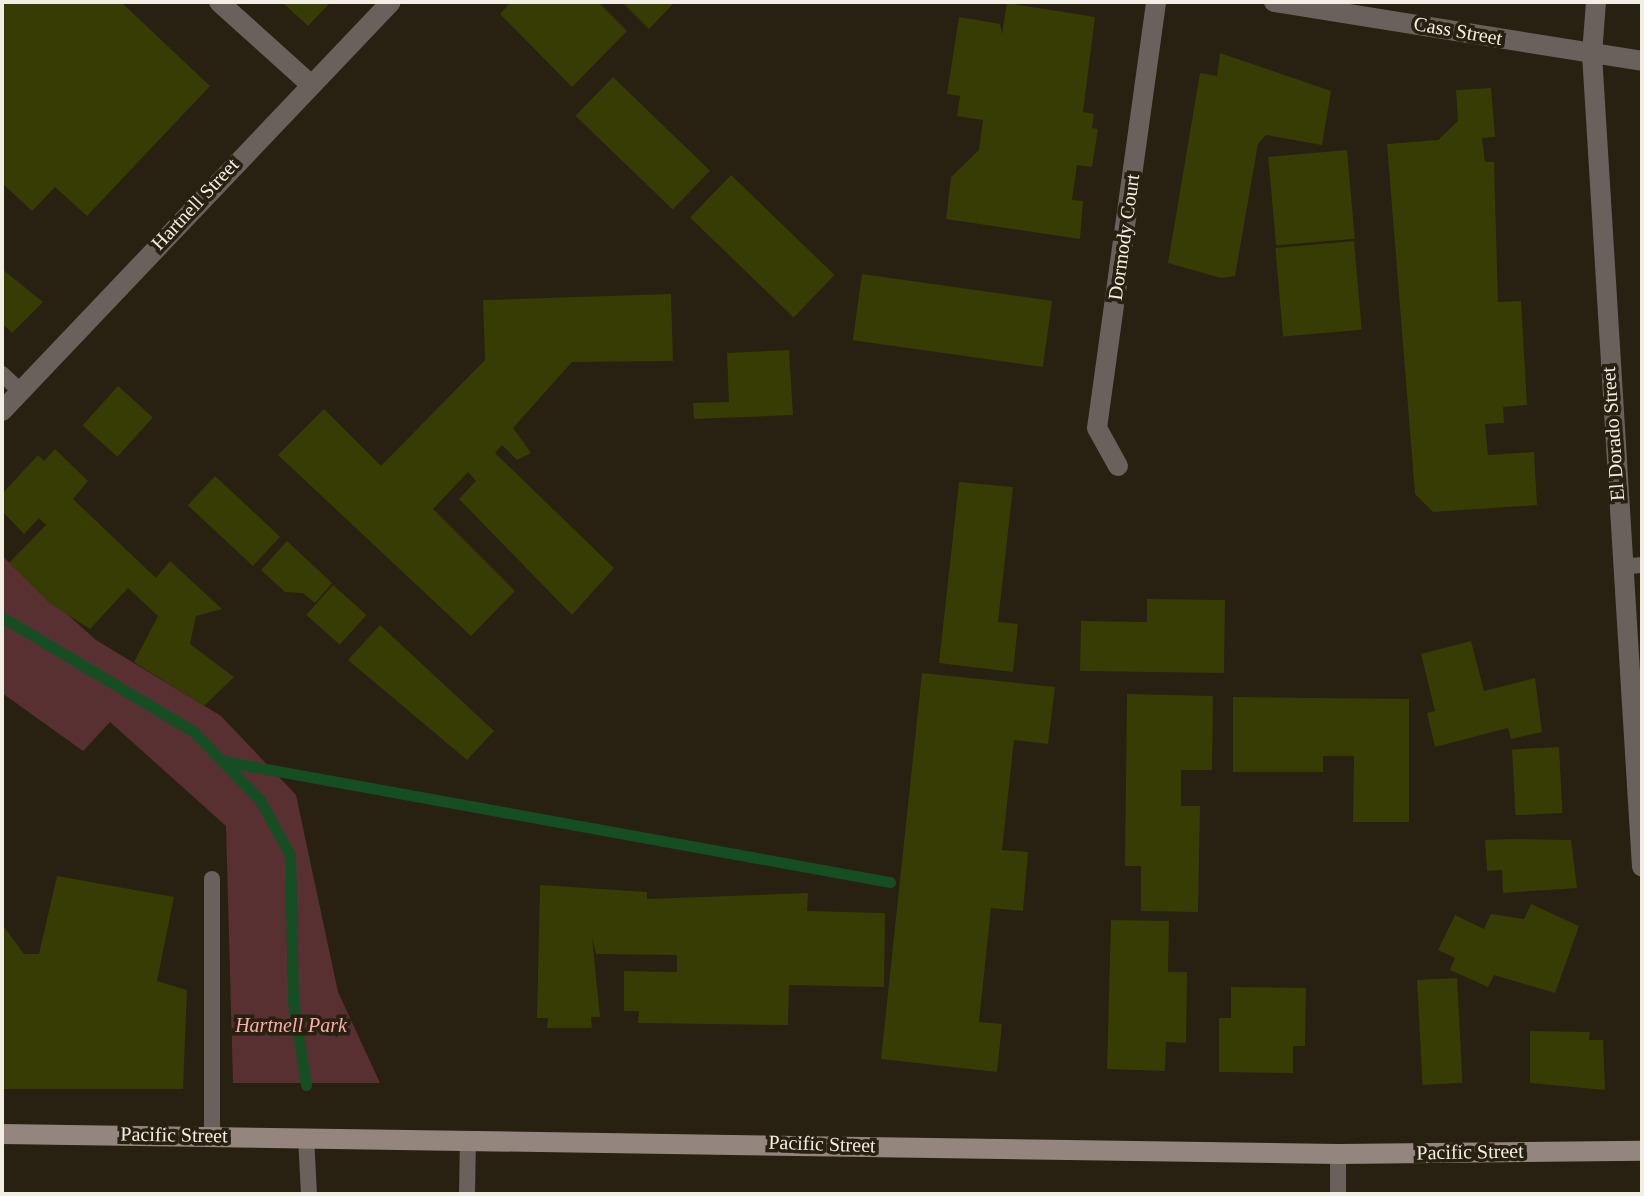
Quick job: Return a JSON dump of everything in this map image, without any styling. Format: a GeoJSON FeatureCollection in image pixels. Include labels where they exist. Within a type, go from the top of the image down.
{"type":"FeatureCollection","features":[{"type":"Feature","properties":{"kind":"main road","name":"Pacific Street"},"geometry":{"type":"LineString","coordinates":[[2,1134],[1338,1154],[1642,1151]]}},
{"type":"Feature","properties":{"kind":"street"},"geometry":{"type":"LineString","coordinates":[[219,2],[309,83]]}},
{"type":"Feature","properties":{"kind":"street","name":"Hartnell Street"},"geometry":{"type":"LineString","coordinates":[[2,411],[309,83],[391,2]]}},
{"type":"Feature","properties":{"kind":"street","name":"Dormody Court"},"geometry":{"type":"LineString","coordinates":[[1118,466],[1097,428],[1156,2]]}},
{"type":"Feature","properties":{"kind":"street","name":"Cass Street"},"geometry":{"type":"LineString","coordinates":[[1274,2],[1373,9],[1592,54],[1642,61]]}},
{"type":"Feature","properties":{"kind":"street","name":"El Dorado Street"},"geometry":{"type":"LineString","coordinates":[[1596,2],[1592,54],[1632,566],[1642,866]]}},
{"type":"Feature","properties":{"kind":"lane"},"geometry":{"type":"LineString","coordinates":[[2,374],[20,391]]}},
{"type":"Feature","properties":{"kind":"lane"},"geometry":{"type":"LineString","coordinates":[[212,879],[212,1136]]}},
{"type":"Feature","properties":{"kind":"lane"},"geometry":{"type":"LineString","coordinates":[[306,1137],[309,1194]]}},
{"type":"Feature","properties":{"kind":"lane"},"geometry":{"type":"LineString","coordinates":[[467,1194],[468,1139]]}},
{"type":"Feature","properties":{"kind":"lane"},"geometry":{"type":"LineString","coordinates":[[1338,1154],[1338,1194]]}},
{"type":"Feature","properties":{"kind":"green space","name":"Hartnell Park"},"geometry":{"type":"Polygon","coordinates":[[[2,556],[96,640],[221,716],[296,795],[338,992],[380,1083],[233,1083],[226,826],[110,722],[83,751],[2,693],[2,556]]]}},
{"type":"Feature","properties":{"kind":"building"},"geometry":{"type":"Polygon","coordinates":[[[2,2],[121,2],[210,86],[87,216],[55,187],[32,211],[2,183],[2,2]]]}},
{"type":"Feature","properties":{"kind":"building"},"geometry":{"type":"Polygon","coordinates":[[[282,2],[331,2],[308,26],[282,2]]]}},
{"type":"Feature","properties":{"kind":"building"},"geometry":{"type":"Polygon","coordinates":[[[511,2],[598,2],[627,31],[572,87],[500,14],[511,2]]]}},
{"type":"Feature","properties":{"kind":"building"},"geometry":{"type":"Polygon","coordinates":[[[622,2],[675,2],[649,29],[622,2]]]}},
{"type":"Feature","properties":{"kind":"building"},"geometry":{"type":"Polygon","coordinates":[[[1007,3],[1095,17],[1083,112],[1094,114],[1092,128],[1098,129],[1092,167],[1077,165],[1072,200],[1083,201],[1080,239],[946,219],[951,177],[979,150],[983,120],[957,116],[960,96],[947,94],[959,17],[1000,24],[1002,34],[1007,3]]]}},
{"type":"Feature","properties":{"kind":"building"},"geometry":{"type":"Polygon","coordinates":[[[1220,53],[1331,91],[1322,145],[1266,135],[1258,144],[1235,276],[1221,278],[1168,263],[1200,73],[1217,76],[1220,53]]]}},
{"type":"Feature","properties":{"kind":"building"},"geometry":{"type":"Polygon","coordinates":[[[613,77],[710,171],[673,210],[575,116],[613,77]]]}},
{"type":"Feature","properties":{"kind":"building"},"geometry":{"type":"Polygon","coordinates":[[[1491,88],[1495,137],[1482,138],[1485,162],[1494,162],[1498,302],[1521,301],[1527,405],[1503,407],[1504,423],[1485,424],[1488,455],[1534,452],[1537,505],[1433,512],[1415,494],[1387,144],[1438,140],[1458,121],[1456,90],[1491,88]]]}},
{"type":"Feature","properties":{"kind":"building"},"geometry":{"type":"Polygon","coordinates":[[[1347,150],[1355,239],[1276,246],[1268,157],[1347,150]]]}},
{"type":"Feature","properties":{"kind":"building"},"geometry":{"type":"Polygon","coordinates":[[[731,175],[835,275],[794,317],[690,217],[731,175]]]}},
{"type":"Feature","properties":{"kind":"building"},"geometry":{"type":"Polygon","coordinates":[[[1354,241],[1362,330],[1283,337],[1275,248],[1354,241]]]}},
{"type":"Feature","properties":{"kind":"building"},"geometry":{"type":"Polygon","coordinates":[[[2,269],[43,302],[12,333],[2,323],[2,269]]]}},
{"type":"Feature","properties":{"kind":"building"},"geometry":{"type":"Polygon","coordinates":[[[862,274],[1052,301],[1043,367],[853,340],[862,274]]]}},
{"type":"Feature","properties":{"kind":"building"},"geometry":{"type":"Polygon","coordinates":[[[671,294],[673,361],[572,362],[513,428],[531,453],[517,460],[502,445],[495,453],[614,568],[572,615],[459,499],[476,481],[468,472],[433,509],[515,591],[471,636],[278,455],[324,409],[381,466],[485,360],[483,300],[671,294]]]}},
{"type":"Feature","properties":{"kind":"building"},"geometry":{"type":"Polygon","coordinates":[[[789,350],[793,415],[694,419],[693,403],[729,402],[727,353],[789,350]]]}},
{"type":"Feature","properties":{"kind":"building"},"geometry":{"type":"Polygon","coordinates":[[[118,386],[153,417],[117,457],[83,425],[118,386]]]}},
{"type":"Feature","properties":{"kind":"building"},"geometry":{"type":"Polygon","coordinates":[[[55,449],[88,481],[73,499],[156,578],[170,561],[222,609],[196,616],[190,644],[234,677],[204,706],[134,662],[158,616],[128,588],[90,629],[48,602],[9,563],[46,525],[39,518],[24,534],[2,511],[2,494],[38,455],[44,461],[55,449]]]}},
{"type":"Feature","properties":{"kind":"building"},"geometry":{"type":"Polygon","coordinates":[[[215,476],[280,537],[253,566],[188,505],[215,476]]]}},
{"type":"Feature","properties":{"kind":"building"},"geometry":{"type":"Polygon","coordinates":[[[959,482],[1013,487],[998,622],[1018,624],[1013,672],[939,663],[959,482]]]}},
{"type":"Feature","properties":{"kind":"building"},"geometry":{"type":"Polygon","coordinates":[[[287,541],[332,583],[315,603],[303,593],[285,592],[261,570],[287,541]]]}},
{"type":"Feature","properties":{"kind":"building"},"geometry":{"type":"Polygon","coordinates":[[[333,585],[366,615],[340,645],[306,615],[333,585]]]}},
{"type":"Feature","properties":{"kind":"building"},"geometry":{"type":"Polygon","coordinates":[[[1147,599],[1225,600],[1224,673],[1080,671],[1081,621],[1147,622],[1147,599]]]}},
{"type":"Feature","properties":{"kind":"building"},"geometry":{"type":"Polygon","coordinates":[[[380,625],[494,731],[467,760],[348,660],[380,625]]]}},
{"type":"Feature","properties":{"kind":"building"},"geometry":{"type":"Polygon","coordinates":[[[1471,641],[1484,691],[1535,678],[1542,732],[1511,739],[1508,728],[1435,747],[1427,713],[1435,711],[1421,654],[1471,641]]]}},
{"type":"Feature","properties":{"kind":"building"},"geometry":{"type":"Polygon","coordinates":[[[922,673],[1055,687],[1048,744],[1014,740],[1002,850],[1028,852],[1023,911],[991,908],[979,1022],[1002,1024],[997,1072],[881,1059],[922,673]]]}},
{"type":"Feature","properties":{"kind":"building"},"geometry":{"type":"Polygon","coordinates":[[[1127,694],[1213,696],[1212,770],[1181,770],[1181,806],[1200,806],[1198,912],[1141,911],[1141,866],[1125,866],[1127,694]]]}},
{"type":"Feature","properties":{"kind":"building"},"geometry":{"type":"Polygon","coordinates":[[[1233,697],[1409,699],[1409,822],[1353,822],[1354,756],[1323,756],[1323,772],[1233,772],[1233,697]]]}},
{"type":"Feature","properties":{"kind":"building"},"geometry":{"type":"Polygon","coordinates":[[[1559,747],[1562,813],[1516,815],[1512,749],[1559,747]]]}},
{"type":"Feature","properties":{"kind":"building"},"geometry":{"type":"Polygon","coordinates":[[[1485,840],[1571,840],[1577,888],[1503,893],[1502,870],[1487,871],[1485,840]]]}},
{"type":"Feature","properties":{"kind":"building"},"geometry":{"type":"Polygon","coordinates":[[[57,876],[174,897],[157,981],[187,990],[183,1089],[2,1089],[2,924],[24,954],[39,954],[57,876]]]}},
{"type":"Feature","properties":{"kind":"building"},"geometry":{"type":"Polygon","coordinates":[[[540,885],[647,892],[647,899],[808,893],[807,911],[885,913],[884,987],[789,985],[788,1025],[638,1023],[639,1011],[624,1011],[624,971],[677,972],[677,955],[596,954],[592,937],[600,1017],[591,1017],[592,1028],[547,1028],[548,1018],[537,1018],[540,885]]]}},
{"type":"Feature","properties":{"kind":"building"},"geometry":{"type":"Polygon","coordinates":[[[1531,904],[1579,926],[1555,993],[1494,975],[1488,987],[1450,970],[1455,958],[1438,950],[1455,915],[1484,929],[1491,914],[1524,919],[1531,904]]]}},
{"type":"Feature","properties":{"kind":"building"},"geometry":{"type":"Polygon","coordinates":[[[1111,920],[1169,921],[1168,972],[1187,972],[1186,1043],[1166,1042],[1165,1071],[1107,1069],[1111,920]]]}},
{"type":"Feature","properties":{"kind":"building"},"geometry":{"type":"Polygon","coordinates":[[[1457,978],[1462,1083],[1423,1085],[1417,980],[1457,978]]]}},
{"type":"Feature","properties":{"kind":"building"},"geometry":{"type":"Polygon","coordinates":[[[1231,987],[1306,988],[1305,1046],[1293,1046],[1293,1073],[1219,1072],[1219,1018],[1231,1018],[1231,987]]]}},
{"type":"Feature","properties":{"kind":"building"},"geometry":{"type":"Polygon","coordinates":[[[1530,1031],[1590,1032],[1589,1040],[1603,1040],[1605,1090],[1530,1083],[1530,1031]]]}},
{"type":"Feature","properties":{"kind":"waterway"},"geometry":{"type":"LineString","coordinates":[[2,617],[194,732],[260,800],[290,855],[293,1001],[306,1085]]}},
{"type":"Feature","properties":{"kind":"waterway"},"geometry":{"type":"LineString","coordinates":[[222,761],[890,882]]}}]}
